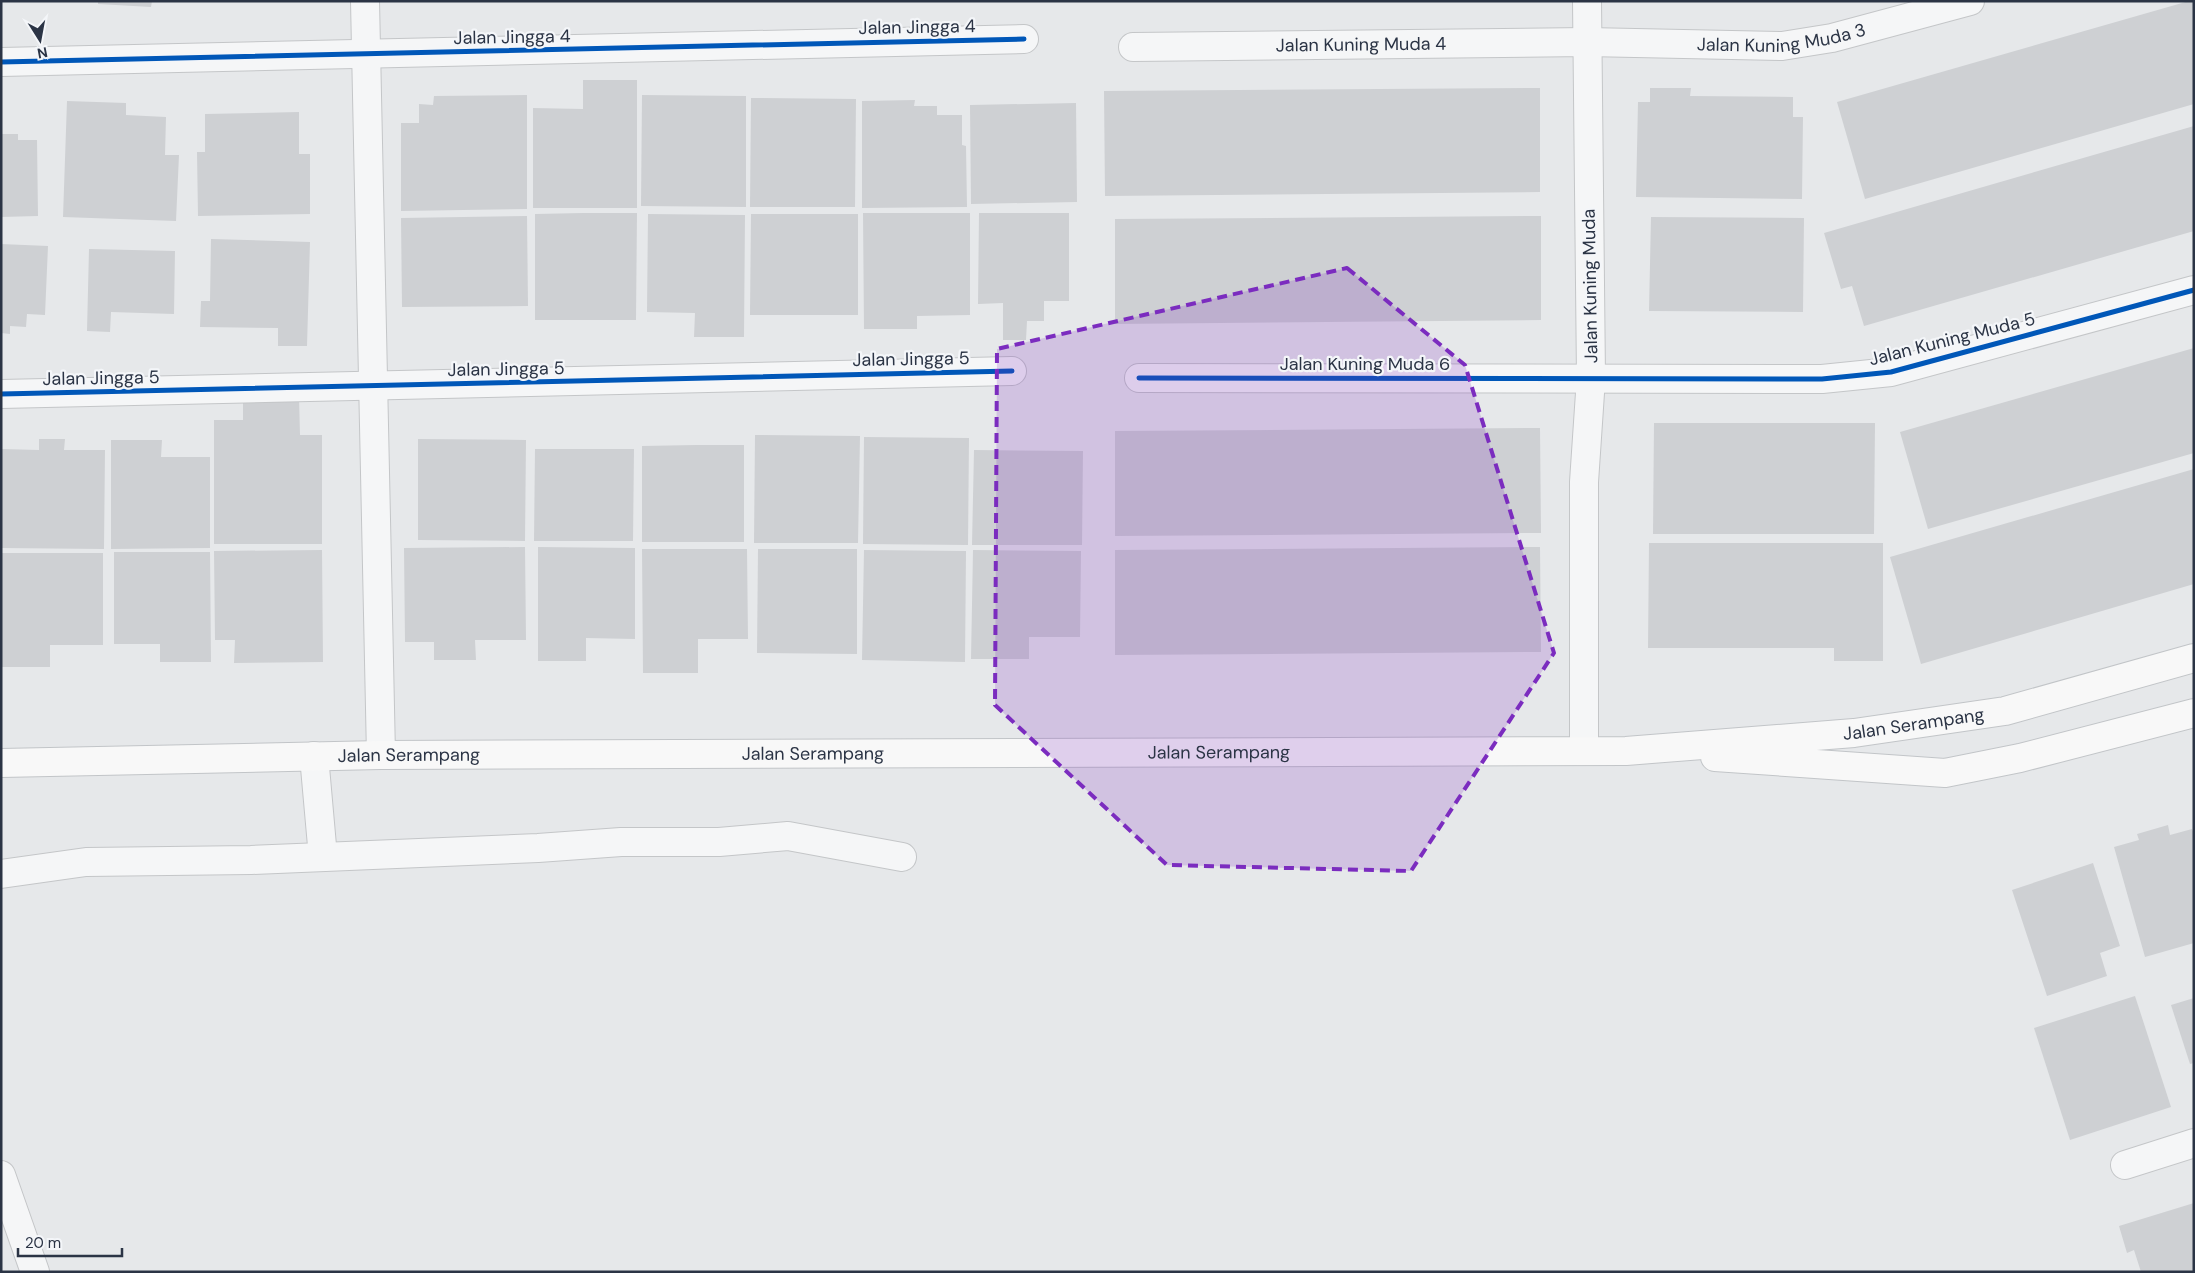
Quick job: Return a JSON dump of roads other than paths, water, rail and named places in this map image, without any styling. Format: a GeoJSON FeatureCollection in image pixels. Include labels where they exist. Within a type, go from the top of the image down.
{"type":"FeatureCollection","features":[{"type":"Feature","properties":{"kind":"main road","name":"Jalan Serampang"},"geometry":{"type":"LineString","coordinates":[[1626,751],[1854,733],[2006,711],[2194,658]]}},
{"type":"Feature","properties":{"kind":"main road","name":"Jalan Serampang"},"geometry":{"type":"LineString","coordinates":[[1,763],[381,755],[1626,751],[1945,773],[2020,758],[2194,713]]}},
{"type":"Feature","properties":{"kind":"street"},"geometry":{"type":"LineString","coordinates":[[365,1],[381,755]]}},
{"type":"Feature","properties":{"kind":"street","name":"Jalan Kuning Muda"},"geometry":{"type":"LineString","coordinates":[[1584,751],[1584,482],[1591,378],[1587,1]]}},
{"type":"Feature","properties":{"kind":"street","name":"Jalan Kuning Muda 3"},"geometry":{"type":"LineString","coordinates":[[1587,42],[1782,46],[1832,38],[1970,1]]}},
{"type":"Feature","properties":{"kind":"street","name":"Jalan Jingga 4"},"geometry":{"type":"LineString","coordinates":[[1,62],[1024,39]]}},
{"type":"Feature","properties":{"kind":"street","name":"Jalan Kuning Muda 4"},"geometry":{"type":"LineString","coordinates":[[1133,47],[1587,42]]}},
{"type":"Feature","properties":{"kind":"street","name":"Jalan Kuning Muda 5"},"geometry":{"type":"LineString","coordinates":[[1591,378],[1822,380],[1891,372],[2194,290]]}},
{"type":"Feature","properties":{"kind":"street","name":"Jalan Jingga 5"},"geometry":{"type":"LineString","coordinates":[[1,394],[1012,371]]}},
{"type":"Feature","properties":{"kind":"street","name":"Jalan Kuning Muda 6"},"geometry":{"type":"LineString","coordinates":[[1139,378],[1591,378]]}},
{"type":"Feature","properties":{"kind":"street"},"geometry":{"type":"LineString","coordinates":[[314,756],[323,857]]}},
{"type":"Feature","properties":{"kind":"street"},"geometry":{"type":"LineString","coordinates":[[1,874],[86,862],[323,857],[538,848],[621,842],[719,842],[788,836],[902,857]]}},
{"type":"Feature","properties":{"kind":"street"},"geometry":{"type":"LineString","coordinates":[[2125,1165],[2194,1142]]}},
{"type":"Feature","properties":{"kind":"street"},"geometry":{"type":"LineString","coordinates":[[1,1176],[35,1272]]}}]}
